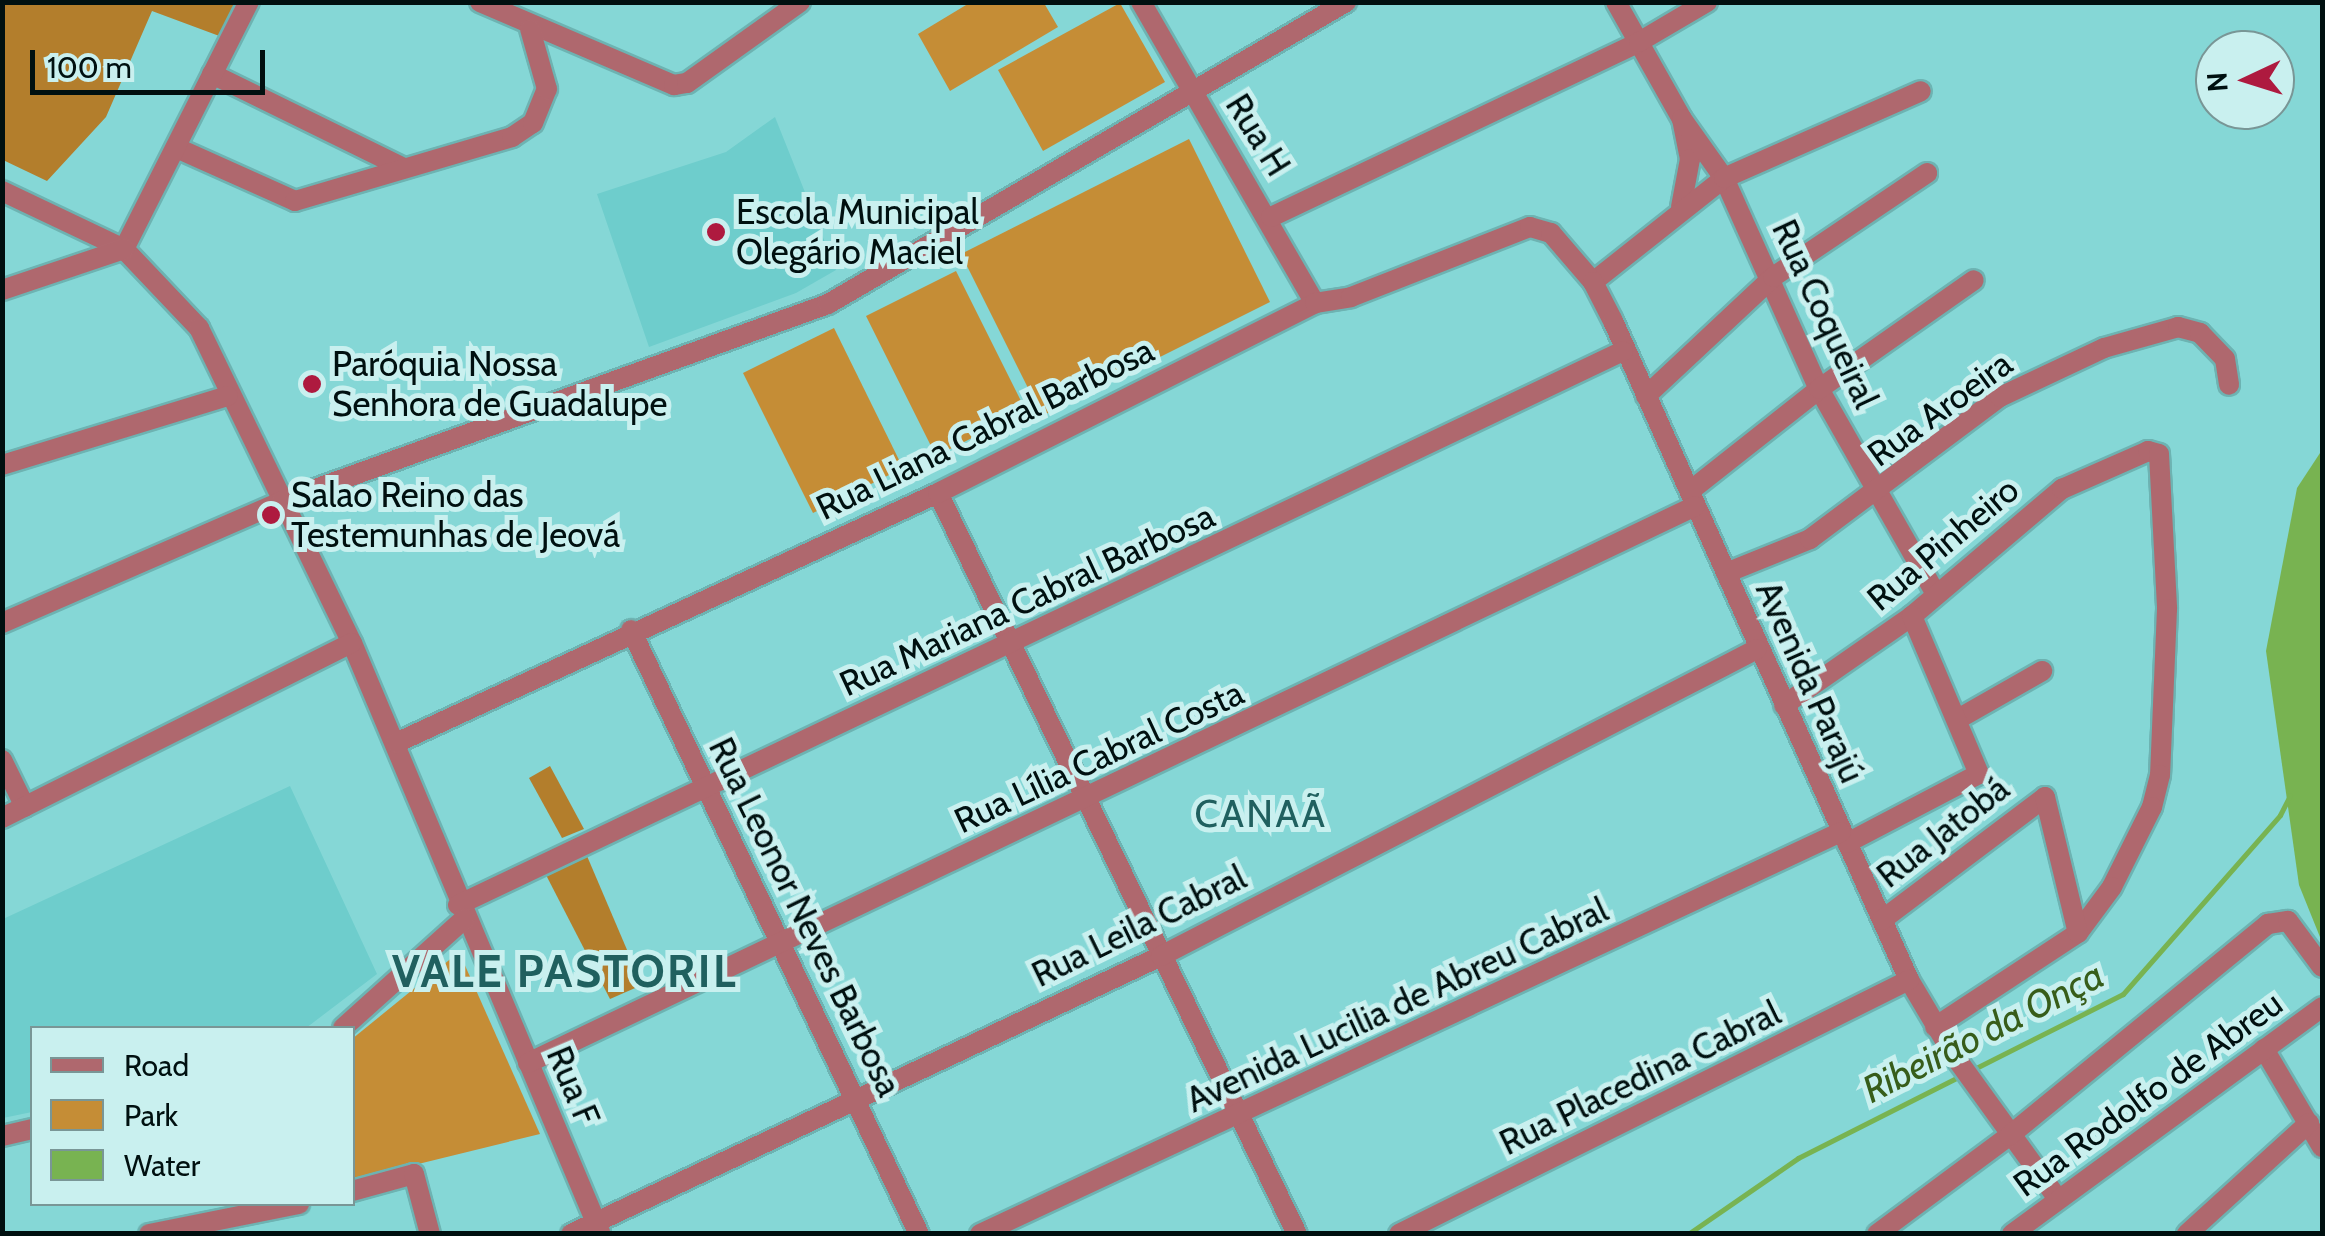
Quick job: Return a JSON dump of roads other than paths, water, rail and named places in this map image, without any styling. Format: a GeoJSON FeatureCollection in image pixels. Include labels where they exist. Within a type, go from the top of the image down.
{"type":"FeatureCollection","features":[{"type":"Feature","properties":{"kind":"street"},"geometry":{"type":"LineString","coordinates":[[2,290],[124,250],[179,149],[249,2]]}},
{"type":"Feature","properties":{"kind":"street"},"geometry":{"type":"LineString","coordinates":[[496,6],[530,29],[681,85],[800,2]]}},
{"type":"Feature","properties":{"kind":"street","name":"Rua H"},"geometry":{"type":"LineString","coordinates":[[1141,2],[1270,217],[1315,303]]}},
{"type":"Feature","properties":{"kind":"street"},"geometry":{"type":"LineString","coordinates":[[2,623],[282,501],[828,304],[1346,2]]}},
{"type":"Feature","properties":{"kind":"street","name":"Rua Coqueiral"},"geometry":{"type":"LineString","coordinates":[[1616,2],[1682,119],[1724,178],[1773,277],[1819,389],[1935,592]]}},
{"type":"Feature","properties":{"kind":"street"},"geometry":{"type":"LineString","coordinates":[[1270,217],[1639,42],[1707,2]]}},
{"type":"Feature","properties":{"kind":"street"},"geometry":{"type":"LineString","coordinates":[[179,149],[280,200],[512,137],[532,123],[547,89],[530,29]]}},
{"type":"Feature","properties":{"kind":"street"},"geometry":{"type":"LineString","coordinates":[[212,74],[404,168]]}},
{"type":"Feature","properties":{"kind":"street"},"geometry":{"type":"LineString","coordinates":[[1594,282],[1681,207],[1724,178],[1921,91]]}},
{"type":"Feature","properties":{"kind":"street"},"geometry":{"type":"LineString","coordinates":[[1681,207],[1690,159],[1682,119]]}},
{"type":"Feature","properties":{"kind":"street"},"geometry":{"type":"LineString","coordinates":[[1646,396],[1773,277],[1926,174]]}},
{"type":"Feature","properties":{"kind":"street"},"geometry":{"type":"LineString","coordinates":[[2,191],[124,250]]}},
{"type":"Feature","properties":{"kind":"street","name":"Rua Liana Cabral Barbosa"},"geometry":{"type":"LineString","coordinates":[[396,742],[631,630],[938,493],[1315,303],[1350,297],[1530,227],[1551,233],[1594,282]]}},
{"type":"Feature","properties":{"kind":"street","name":"Rua F"},"geometry":{"type":"LineString","coordinates":[[124,250],[199,328],[228,396],[352,644],[396,742],[461,912],[599,1228]]}},
{"type":"Feature","properties":{"kind":"street","name":"Rua Lília Cabral Costa"},"geometry":{"type":"LineString","coordinates":[[528,1063],[779,940],[1086,802],[1693,499],[1819,389],[1974,280]]}},
{"type":"Feature","properties":{"kind":"street","name":"Avenida Parajú"},"geometry":{"type":"LineString","coordinates":[[1594,282],[1909,980],[1953,1054],[2058,1198]]}},
{"type":"Feature","properties":{"kind":"street","name":"Rua Aroeira"},"geometry":{"type":"LineString","coordinates":[[1726,573],[1810,539],[1879,494],[2000,397],[2104,348],[2178,326],[2200,333],[2225,360],[2229,385]]}},
{"type":"Feature","properties":{"kind":"street","name":"Rua Mariana Cabral Barbosa"},"geometry":{"type":"LineString","coordinates":[[345,1026],[461,912],[705,788],[1623,351]]}},
{"type":"Feature","properties":{"kind":"street"},"geometry":{"type":"LineString","coordinates":[[2,466],[228,396]]}},
{"type":"Feature","properties":{"kind":"street","name":"Rua Pinheiro"},"geometry":{"type":"LineString","coordinates":[[1784,706],[1912,616],[1935,592],[2062,489],[2152,450],[2162,458],[2166,487],[2160,776],[2152,807],[2112,888],[2078,933]]}},
{"type":"Feature","properties":{"kind":"street"},"geometry":{"type":"LineString","coordinates":[[938,493],[1297,1234]]}},
{"type":"Feature","properties":{"kind":"street"},"geometry":{"type":"LineString","coordinates":[[1912,616],[1958,719],[2042,671]]}},
{"type":"Feature","properties":{"kind":"street","name":"Rua Leonor Neves Barbosa"},"geometry":{"type":"LineString","coordinates":[[631,630],[918,1234]]}},
{"type":"Feature","properties":{"kind":"street"},"geometry":{"type":"LineString","coordinates":[[2,818],[352,644]]}},
{"type":"Feature","properties":{"kind":"street","name":"Rua Leila Cabral"},"geometry":{"type":"LineString","coordinates":[[571,1234],[599,1228],[855,1095],[1161,956],[1757,649]]}},
{"type":"Feature","properties":{"kind":"street","name":"Avenida Lucilia de Abreu Cabral"},"geometry":{"type":"LineString","coordinates":[[980,1234],[1979,774],[1958,719]]}},
{"type":"Feature","properties":{"kind":"street"},"geometry":{"type":"LineString","coordinates":[[2,760],[25,806]]}},
{"type":"Feature","properties":{"kind":"street","name":"Rua Jatobá"},"geometry":{"type":"LineString","coordinates":[[1882,920],[2045,797],[2078,933]]}},
{"type":"Feature","properties":{"kind":"street"},"geometry":{"type":"LineString","coordinates":[[1877,1234],[2010,1136],[2278,921],[2288,921],[2322,966]]}},
{"type":"Feature","properties":{"kind":"street"},"geometry":{"type":"LineString","coordinates":[[1935,1026],[2078,933]]}},
{"type":"Feature","properties":{"kind":"street","name":"Rua Placedina Cabral"},"geometry":{"type":"LineString","coordinates":[[1399,1234],[1909,980]]}},
{"type":"Feature","properties":{"kind":"street","name":"Rua Rodolfo de Abreu"},"geometry":{"type":"LineString","coordinates":[[2012,1234],[2322,1007]]}},
{"type":"Feature","properties":{"kind":"street"},"geometry":{"type":"LineString","coordinates":[[2264,1050],[2322,1147]]}},
{"type":"Feature","properties":{"kind":"street"},"geometry":{"type":"LineString","coordinates":[[2186,1234],[2309,1122]]}},
{"type":"Feature","properties":{"kind":"street"},"geometry":{"type":"LineString","coordinates":[[2,1136],[30,1129]]}},
{"type":"Feature","properties":{"kind":"street"},"geometry":{"type":"LineString","coordinates":[[355,1189],[414,1174],[430,1234]]}},
{"type":"Feature","properties":{"kind":"street"},"geometry":{"type":"LineString","coordinates":[[149,1234],[289,1206]]}},
{"type":"Feature","properties":{"kind":"water"},"geometry":{"type":"Polygon","coordinates":[[[2322,450],[2322,942],[2299,885],[2266,651],[2297,488],[2322,450]]]}},
{"type":"Feature","properties":{"kind":"waterway","name":"Ribeirão da Onça"},"geometry":{"type":"LineString","coordinates":[[1972,1070],[2123,994],[2280,815],[2290,795]]}},
{"type":"Feature","properties":{"kind":"waterway","name":"Ribeirão da Onça"},"geometry":{"type":"LineString","coordinates":[[1688,1234],[1798,1158],[1962,1075]]}},
{"type":"Feature","properties":{"kind":"place","name":"Escola Municipal Olegário Maciel"},"geometry":{"type":"Point","coordinates":[716,232]}},
{"type":"Feature","properties":{"kind":"place","name":"Paróquia Nossa Senhora de Guadalupe"},"geometry":{"type":"Point","coordinates":[312,384]}},
{"type":"Feature","properties":{"kind":"place","name":"Salao Reino das Testemunhas de Jeová"},"geometry":{"type":"Point","coordinates":[271,515]}},
{"type":"Feature","properties":{"kind":"district","name":"CANAÃ"},"geometry":{"type":"Point","coordinates":[1261,814]}},
{"type":"Feature","properties":{"kind":"district","name":"VALE PASTORIL"},"geometry":{"type":"Point","coordinates":[565,972]}}]}
